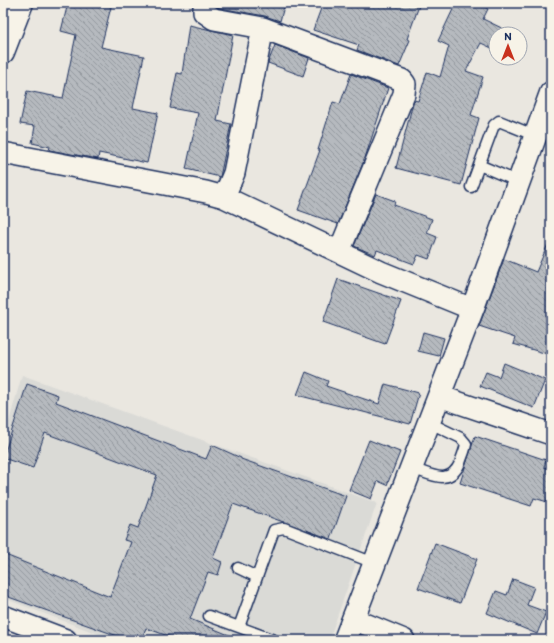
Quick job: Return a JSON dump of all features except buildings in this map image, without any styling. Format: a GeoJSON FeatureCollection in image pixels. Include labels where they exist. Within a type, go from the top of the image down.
{"type":"FeatureCollection","features":[{"type":"Feature","properties":{"kind":"main road"},"geometry":{"type":"LineString","coordinates":[[3,52],[22,3]]}},
{"type":"Feature","properties":{"kind":"main road"},"geometry":{"type":"LineString","coordinates":[[345,640],[520,182],[551,93]]}},
{"type":"Feature","properties":{"kind":"street"},"geometry":{"type":"LineString","coordinates":[[204,3],[204,12],[214,20],[263,28],[402,80],[405,84],[404,94],[339,252]]}},
{"type":"Feature","properties":{"kind":"street"},"geometry":{"type":"LineString","coordinates":[[224,197],[234,173],[263,28]]}},
{"type":"Feature","properties":{"kind":"street"},"geometry":{"type":"LineString","coordinates":[[3,153],[206,192],[224,197],[381,272],[472,309]]}},
{"type":"Feature","properties":{"kind":"street"},"geometry":{"type":"LineString","coordinates":[[439,396],[551,434]]}},
{"type":"Feature","properties":{"kind":"street"},"geometry":{"type":"LineString","coordinates":[[3,616],[66,640]]}},
{"type":"Feature","properties":{"kind":"street"},"geometry":{"type":"LineString","coordinates":[[353,618],[404,640]]}},
{"type":"Feature","properties":{"kind":"lane"},"geometry":{"type":"LineString","coordinates":[[471,187],[494,125],[498,121],[536,136]]}},
{"type":"Feature","properties":{"kind":"lane"},"geometry":{"type":"LineString","coordinates":[[479,165],[520,182]]}},
{"type":"Feature","properties":{"kind":"lane"},"geometry":{"type":"LineString","coordinates":[[411,468],[439,477],[447,477],[455,473],[465,450],[466,444],[461,438],[428,422]]}},
{"type":"Feature","properties":{"kind":"lane"},"geometry":{"type":"LineString","coordinates":[[239,627],[274,530],[278,528],[284,528],[374,563]]}},
{"type":"Feature","properties":{"kind":"lane"},"geometry":{"type":"LineString","coordinates":[[238,568],[257,577]]}},
{"type":"Feature","properties":{"kind":"lane"},"geometry":{"type":"LineString","coordinates":[[208,616],[274,640]]}},
{"type":"Feature","properties":{"kind":"shaded area"},"geometry":{"type":"Polygon","coordinates":[[[22,375],[377,503],[329,640],[114,640],[3,598],[3,443],[22,375]]]}}]}
